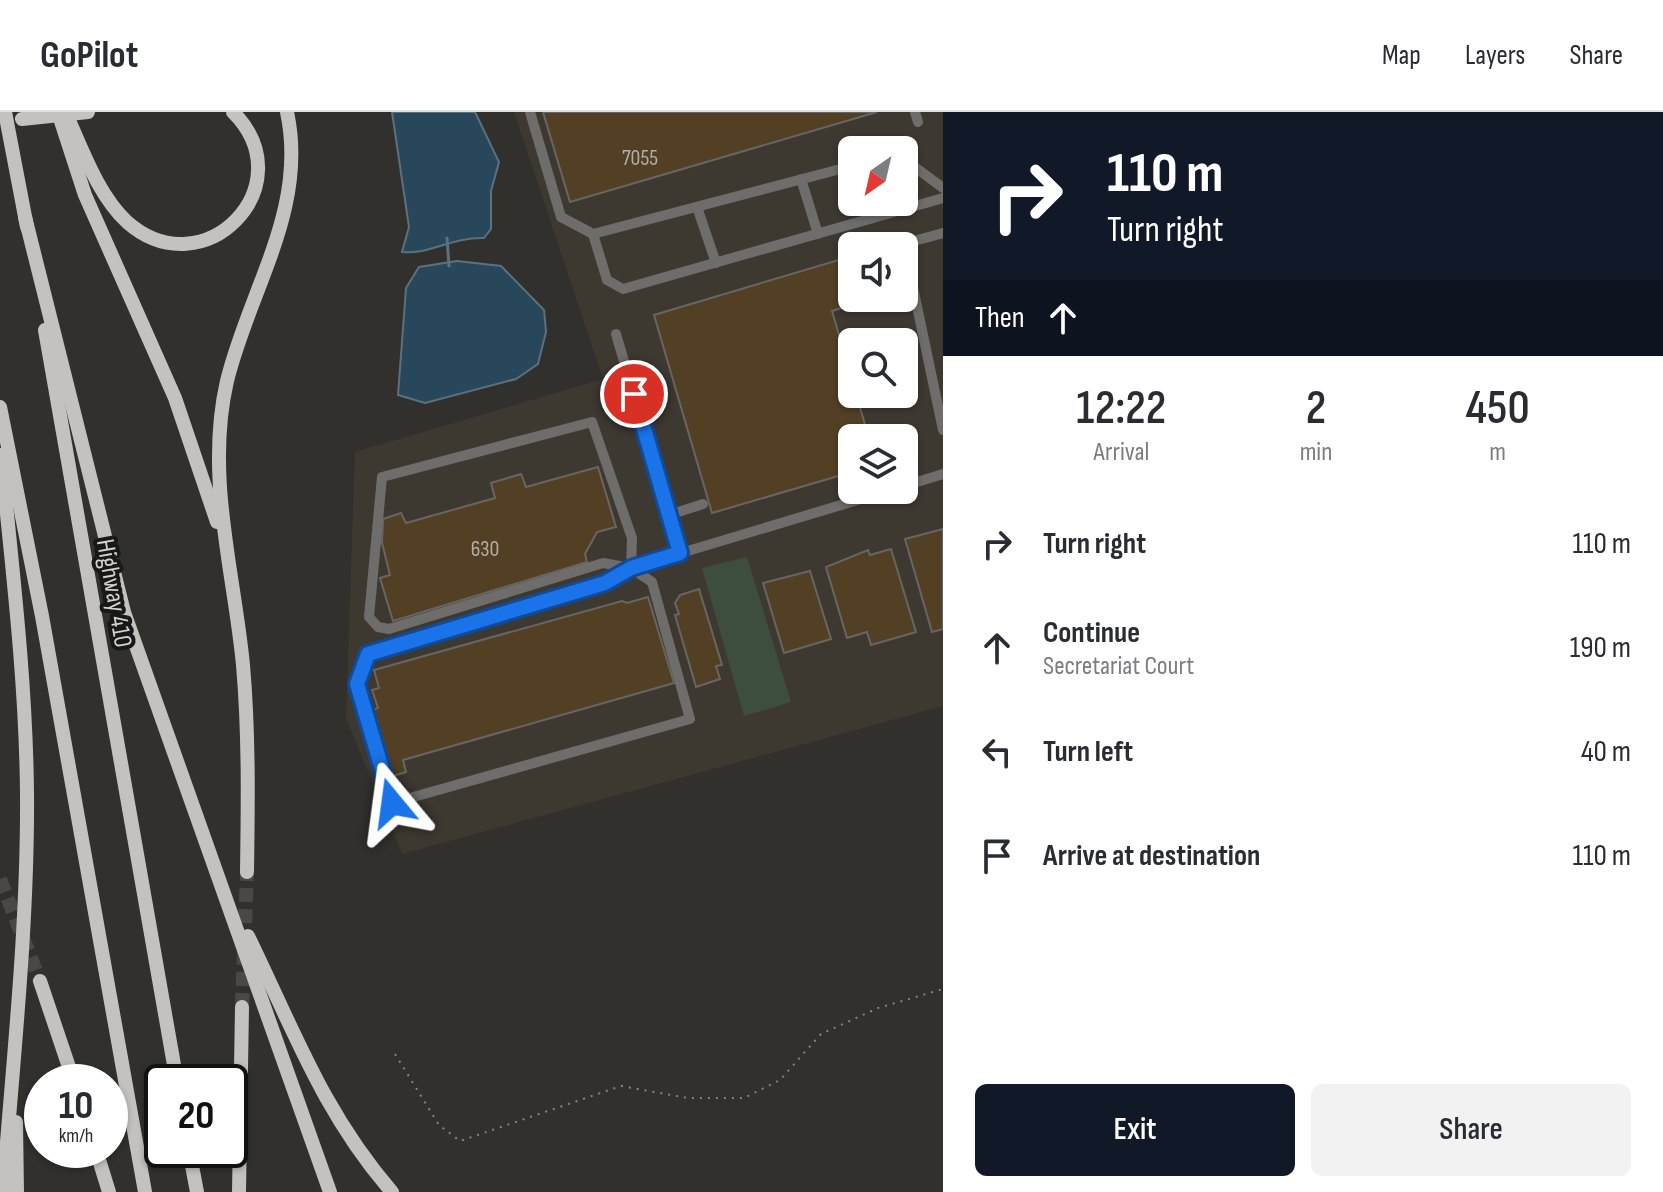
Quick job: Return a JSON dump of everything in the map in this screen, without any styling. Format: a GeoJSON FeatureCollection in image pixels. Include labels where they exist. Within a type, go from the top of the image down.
{"type":"FeatureCollection","features":[{"type":"Feature","properties":{"kind":"highway","name":"Highway 410"},"geometry":{"type":"LineString","coordinates":[[5,112],[174,1064]]}},
{"type":"Feature","properties":{"kind":"highway"},"geometry":{"type":"LineString","coordinates":[[58,112],[85,195],[175,398],[226,549]]}},
{"type":"Feature","properties":{"kind":"highway"},"geometry":{"type":"LineString","coordinates":[[66,112],[99,184],[125,220],[149,238],[175,245],[200,243],[214,237],[247,208],[258,180],[258,149],[246,125],[233,112]]}},
{"type":"Feature","properties":{"kind":"highway"},"geometry":{"type":"LineString","coordinates":[[22,119],[88,112]]}},
{"type":"Feature","properties":{"kind":"highway"},"geometry":{"type":"LineString","coordinates":[[247,872],[249,781],[243,665],[219,476],[220,420],[235,355],[278,238],[288,198],[293,162],[287,112]]}},
{"type":"Feature","properties":{"kind":"highway"},"geometry":{"type":"LineString","coordinates":[[25,217],[124,612],[330,1192]]}},
{"type":"Feature","properties":{"kind":"highway"},"geometry":{"type":"LineString","coordinates":[[0,407],[42,616],[145,1192]]}},
{"type":"Feature","properties":{"kind":"highway"},"geometry":{"type":"LineString","coordinates":[[0,442],[20,650],[27,793],[25,883],[3,1192]]}},
{"type":"Feature","properties":{"kind":"highway"},"geometry":{"type":"LineString","coordinates":[[225,890],[320,1091],[355,1148],[392,1192]]}},
{"type":"Feature","properties":{"kind":"highway"},"geometry":{"type":"LineString","coordinates":[[40,981],[68,1064]]}},
{"type":"Feature","properties":{"kind":"highway"},"geometry":{"type":"LineString","coordinates":[[239,1192],[242,1007]]}},
{"type":"Feature","properties":{"kind":"highway"},"geometry":{"type":"LineString","coordinates":[[11,1078],[16,1104],[17,1192]]}},
{"type":"Feature","properties":{"kind":"highway"},"geometry":{"type":"LineString","coordinates":[[102,1168],[109,1192]]}},
{"type":"Feature","properties":{"kind":"highway"},"geometry":{"type":"LineString","coordinates":[[192,1168],[197,1192]]}},
{"type":"Feature","properties":{"kind":"street"},"geometry":{"type":"LineString","coordinates":[[530,112],[561,217],[593,234],[838,170]]}},
{"type":"Feature","properties":{"kind":"street"},"geometry":{"type":"LineString","coordinates":[[918,169],[943,188]]}},
{"type":"Feature","properties":{"kind":"street"},"geometry":{"type":"LineString","coordinates":[[801,179],[818,234]]}},
{"type":"Feature","properties":{"kind":"street"},"geometry":{"type":"LineString","coordinates":[[593,234],[607,280],[623,289],[943,198]]}},
{"type":"Feature","properties":{"kind":"street"},"geometry":{"type":"LineString","coordinates":[[697,207],[716,263]]}},
{"type":"Feature","properties":{"kind":"street"},"geometry":{"type":"LineString","coordinates":[[943,233],[914,241],[906,254],[943,430]]}},
{"type":"Feature","properties":{"kind":"street"},"geometry":{"type":"LineString","coordinates":[[616,334],[680,553]]}},
{"type":"Feature","properties":{"kind":"street"},"geometry":{"type":"LineString","coordinates":[[631,568],[632,538],[592,422],[382,477],[369,617],[378,627],[389,629],[603,563],[631,568],[652,582],[690,719],[392,803],[357,684],[368,654],[605,583],[631,568],[844,504]]}},
{"type":"Feature","properties":{"kind":"street"},"geometry":{"type":"LineString","coordinates":[[918,482],[943,474]]}},
{"type":"Feature","properties":{"kind":"street"},"geometry":{"type":"LineString","coordinates":[[669,515],[703,504]]}},
{"type":"Feature","properties":{"kind":"path"},"geometry":{"type":"LineString","coordinates":[[395,1054],[439,1125],[460,1141],[621,1086],[688,1098],[744,1098],[780,1080],[821,1034],[878,1008],[943,989]]}},
{"type":"Feature","properties":{"kind":"shaded area"},"geometry":{"type":"Polygon","coordinates":[[[514,112],[943,112],[943,706],[402,854],[346,718],[355,452],[603,379],[514,112]]]}},
{"type":"Feature","properties":{"kind":"green space"},"geometry":{"type":"Polygon","coordinates":[[[747,557],[791,702],[744,716],[702,568],[747,557]]]}},
{"type":"Feature","properties":{"kind":"water"},"geometry":{"type":"Polygon","coordinates":[[[392,112],[475,112],[499,162],[491,191],[491,229],[484,238],[402,252],[409,227],[392,112]]]}},
{"type":"Feature","properties":{"kind":"water"},"geometry":{"type":"Polygon","coordinates":[[[457,261],[501,266],[544,310],[546,332],[538,364],[516,379],[425,403],[398,395],[406,288],[419,267],[457,261]]]}},
{"type":"Feature","properties":{"kind":"building"},"geometry":{"type":"Polygon","coordinates":[[[543,112],[877,112],[570,202],[543,112]]]}},
{"type":"Feature","properties":{"kind":"building"},"geometry":{"type":"Polygon","coordinates":[[[838,260],[838,309],[832,311],[838,331],[838,408],[860,408],[865,424],[838,424],[838,476],[712,513],[654,315],[838,260]]]}},
{"type":"Feature","properties":{"kind":"building"},"geometry":{"type":"Polygon","coordinates":[[[598,467],[616,527],[597,532],[585,554],[587,562],[393,621],[380,578],[390,575],[382,543],[383,519],[401,513],[406,523],[495,498],[491,483],[521,474],[526,487],[598,467]]]}},
{"type":"Feature","properties":{"kind":"building"},"geometry":{"type":"Polygon","coordinates":[[[943,529],[943,629],[932,632],[905,539],[943,529]]]}},
{"type":"Feature","properties":{"kind":"building"},"geometry":{"type":"Polygon","coordinates":[[[891,549],[916,632],[871,645],[867,632],[847,638],[826,567],[868,550],[870,555],[891,549]]]}},
{"type":"Feature","properties":{"kind":"building"},"geometry":{"type":"Polygon","coordinates":[[[810,571],[831,639],[784,653],[763,583],[810,571]]]}},
{"type":"Feature","properties":{"kind":"building"},"geometry":{"type":"Polygon","coordinates":[[[699,589],[722,665],[716,666],[720,679],[696,687],[675,615],[679,614],[675,603],[680,595],[699,589]]]}},
{"type":"Feature","properties":{"kind":"building"},"geometry":{"type":"Polygon","coordinates":[[[648,597],[674,683],[403,760],[406,772],[390,777],[370,711],[378,708],[372,690],[379,688],[374,670],[622,601],[627,603],[648,597]]]}},
{"type":"Feature","properties":{"kind":"waterway"},"geometry":{"type":"LineString","coordinates":[[447,238],[449,266]]}},
{"type":"Feature","properties":{"kind":"tunnel"},"geometry":{"type":"LineString","coordinates":[[242,1007],[247,872]]}},
{"type":"Feature","properties":{"kind":"tunnel"},"geometry":{"type":"LineString","coordinates":[[0,879],[40,981]]}},
{"type":"Feature","properties":{"kind":"route"},"geometry":{"type":"LineString","coordinates":[[392,803],[357,684],[360,668],[368,654],[605,583],[631,568],[680,553],[634,394]]}}]}
